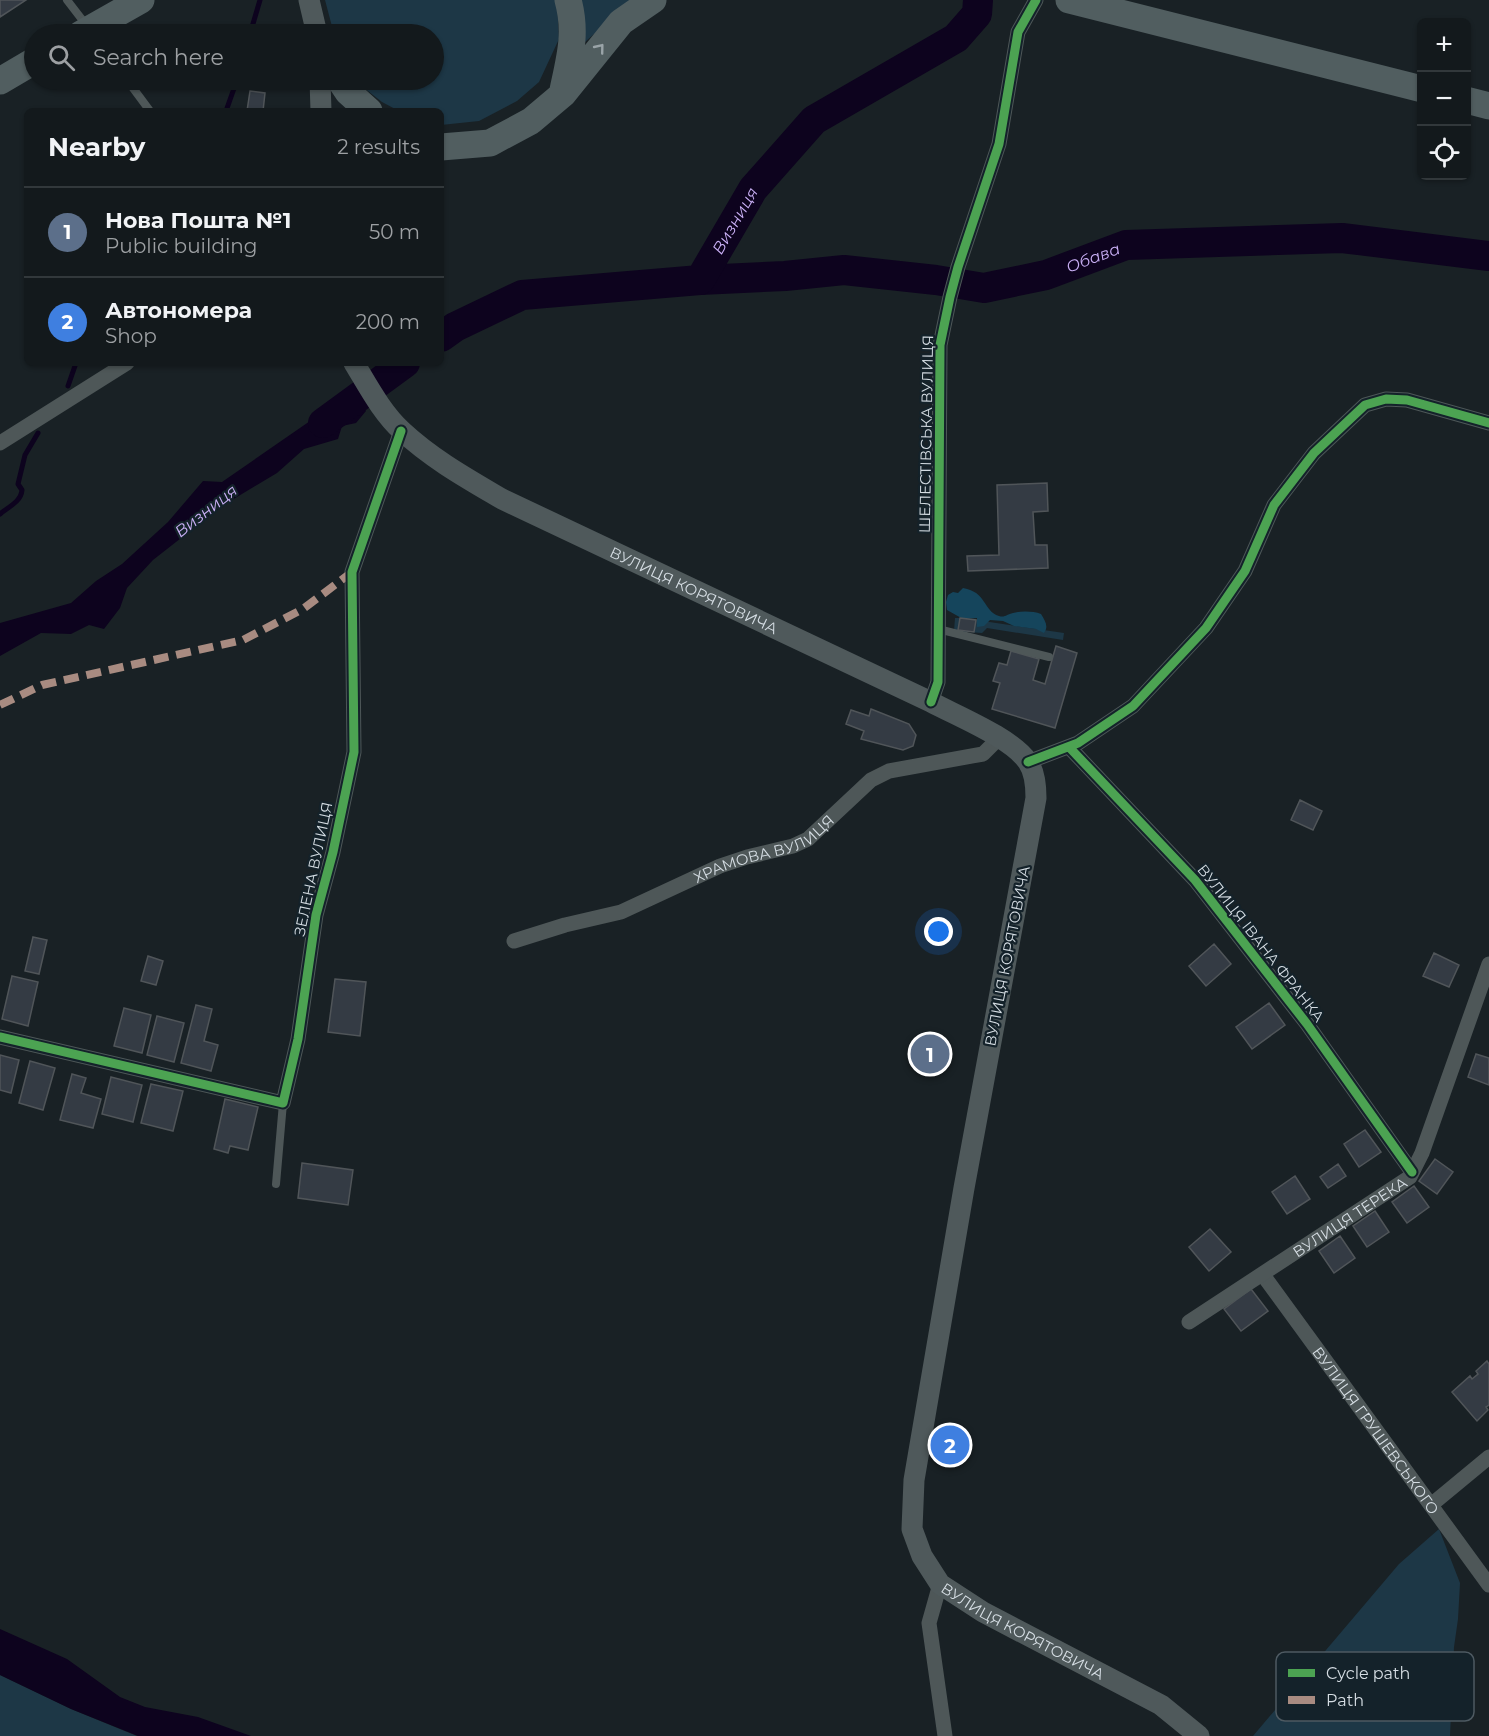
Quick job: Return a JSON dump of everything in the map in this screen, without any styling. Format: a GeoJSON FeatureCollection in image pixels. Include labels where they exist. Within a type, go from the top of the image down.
{"type":"FeatureCollection","features":[{"type":"Feature","properties":{"kind":"highway"},"geometry":{"type":"LineString","coordinates":[[99,24],[141,0]]}},
{"type":"Feature","properties":{"kind":"highway"},"geometry":{"type":"LineString","coordinates":[[563,94],[574,41],[568,0]]}},
{"type":"Feature","properties":{"kind":"highway"},"geometry":{"type":"LineString","coordinates":[[444,147],[490,143],[531,121],[563,94],[621,22],[653,0]]}},
{"type":"Feature","properties":{"kind":"highway"},"geometry":{"type":"LineString","coordinates":[[1074,1],[1417,87]]}},
{"type":"Feature","properties":{"kind":"highway"},"geometry":{"type":"LineString","coordinates":[[0,81],[24,67]]}},
{"type":"Feature","properties":{"kind":"highway"},"geometry":{"type":"LineString","coordinates":[[347,90],[366,108]]}},
{"type":"Feature","properties":{"kind":"highway"},"geometry":{"type":"LineString","coordinates":[[1471,101],[1489,105]]}},
{"type":"Feature","properties":{"kind":"main road"},"geometry":{"type":"LineString","coordinates":[[309,0],[315,24]]}},
{"type":"Feature","properties":{"kind":"main road"},"geometry":{"type":"LineString","coordinates":[[320,90],[321,108]]}},
{"type":"Feature","properties":{"kind":"main road","name":"ВУЛИЦЯ КОРЯТОВИЧА"},"geometry":{"type":"LineString","coordinates":[[356,366],[380,404],[401,430],[448,467],[502,499],[931,702],[999,738],[1015,748],[1028,762],[1036,781],[1036,798],[964,1188],[914,1480],[912,1529],[922,1556],[940,1584],[983,1612],[1161,1705],[1199,1736]]}},
{"type":"Feature","properties":{"kind":"street","name":"ШЕЛЕСТІВСЬКА ВУЛИЦЯ"},"geometry":{"type":"LineString","coordinates":[[931,702],[938,682],[940,345],[958,267],[999,144],[1018,32],[1036,0]]}},
{"type":"Feature","properties":{"kind":"street"},"geometry":{"type":"LineString","coordinates":[[0,443],[122,366]]}},
{"type":"Feature","properties":{"kind":"street"},"geometry":{"type":"LineString","coordinates":[[1028,762],[1069,747],[1133,706],[1206,628],[1245,571],[1274,505],[1314,453],[1365,405],[1386,399],[1407,400],[1489,423]]}},
{"type":"Feature","properties":{"kind":"street","name":"ЗЕЛЕНА ВУЛИЦЯ"},"geometry":{"type":"LineString","coordinates":[[283,1102],[298,1039],[316,915],[333,852],[354,752],[352,572],[401,430]]}},
{"type":"Feature","properties":{"kind":"street","name":"ХРАМОВА ВУЛИЦЯ"},"geometry":{"type":"LineString","coordinates":[[514,941],[565,925],[621,912],[720,866],[808,840],[871,780],[889,771],[983,754],[999,738]]}},
{"type":"Feature","properties":{"kind":"street","name":"ВУЛИЦЯ ІВАНА ФРАНКА"},"geometry":{"type":"LineString","coordinates":[[1069,747],[1195,880],[1307,1024],[1412,1172]]}},
{"type":"Feature","properties":{"kind":"street","name":"ВУЛИЦЯ ТЕРЕКА"},"geometry":{"type":"LineString","coordinates":[[1189,1322],[1410,1177],[1422,1153],[1489,964]]}},
{"type":"Feature","properties":{"kind":"street"},"geometry":{"type":"LineString","coordinates":[[0,1037],[283,1102]]}},
{"type":"Feature","properties":{"kind":"street","name":"ВУЛИЦЯ ГРУШЕВСЬКОГО"},"geometry":{"type":"LineString","coordinates":[[1263,1275],[1489,1585]]}},
{"type":"Feature","properties":{"kind":"street"},"geometry":{"type":"LineString","coordinates":[[1431,1505],[1489,1457]]}},
{"type":"Feature","properties":{"kind":"street"},"geometry":{"type":"LineString","coordinates":[[940,1584],[929,1623],[945,1736]]}},
{"type":"Feature","properties":{"kind":"lane"},"geometry":{"type":"LineString","coordinates":[[68,0],[86,24]]}},
{"type":"Feature","properties":{"kind":"lane"},"geometry":{"type":"LineString","coordinates":[[134,90],[148,108]]}},
{"type":"Feature","properties":{"kind":"lane"},"geometry":{"type":"LineString","coordinates":[[938,629],[1049,657]]}},
{"type":"Feature","properties":{"kind":"lane"},"geometry":{"type":"LineString","coordinates":[[276,1184],[283,1102]]}},
{"type":"Feature","properties":{"kind":"shaded area"},"geometry":{"type":"Polygon","coordinates":[[[325,0],[557,0],[559,39],[539,82],[517,101],[479,121],[444,125],[444,108],[393,108],[367,90],[444,90],[444,24],[331,24],[325,0]]]}},
{"type":"Feature","properties":{"kind":"shaded area"},"geometry":{"type":"Polygon","coordinates":[[[573,0],[633,0],[585,42],[573,0]]]}},
{"type":"Feature","properties":{"kind":"shaded area"},"geometry":{"type":"Polygon","coordinates":[[[963,588],[976,593],[994,614],[999,616],[1023,612],[1041,614],[1046,624],[1044,633],[1003,621],[990,620],[984,626],[977,627],[977,618],[963,619],[947,610],[948,595],[953,592],[958,593],[963,588]]]}},
{"type":"Feature","properties":{"kind":"shaded area"},"geometry":{"type":"Polygon","coordinates":[[[955,618],[960,618],[959,630],[974,632],[976,620],[1064,633],[1063,640],[987,628],[982,633],[954,631],[955,618]]]}},
{"type":"Feature","properties":{"kind":"shaded area"},"geometry":{"type":"Polygon","coordinates":[[[1439,1529],[1460,1583],[1454,1652],[1324,1652],[1399,1564],[1439,1529]]]}},
{"type":"Feature","properties":{"kind":"shaded area"},"geometry":{"type":"Polygon","coordinates":[[[0,1675],[71,1709],[137,1736],[0,1736],[0,1675]]]}},
{"type":"Feature","properties":{"kind":"shaded area"},"geometry":{"type":"Polygon","coordinates":[[[1276,1709],[1276,1721],[1451,1721],[1450,1736],[1253,1736],[1276,1709]]]}},
{"type":"Feature","properties":{"kind":"water"},"geometry":{"type":"Polygon","coordinates":[[[352,392],[366,411],[356,423],[342,426],[338,439],[304,449],[277,473],[222,506],[153,560],[127,588],[120,608],[104,629],[89,625],[71,634],[41,633],[0,656],[0,623],[71,603],[96,581],[122,564],[168,522],[203,481],[222,482],[352,392]]]}},
{"type":"Feature","properties":{"kind":"water"},"geometry":{"type":"Polygon","coordinates":[[[0,1629],[67,1659],[120,1697],[145,1707],[198,1717],[251,1736],[138,1736],[71,1709],[0,1675],[0,1629]]]}},
{"type":"Feature","properties":{"kind":"building"},"geometry":{"type":"Polygon","coordinates":[[[0,0],[26,0],[0,17],[0,0]]]}},
{"type":"Feature","properties":{"kind":"building"},"geometry":{"type":"Polygon","coordinates":[[[250,91],[265,93],[263,108],[247,108],[250,91]]]}},
{"type":"Feature","properties":{"kind":"building"},"geometry":{"type":"Polygon","coordinates":[[[1047,483],[1048,511],[1033,512],[1035,545],[1047,545],[1048,568],[968,571],[967,556],[999,555],[997,485],[1047,483]]]}},
{"type":"Feature","properties":{"kind":"building"},"geometry":{"type":"Polygon","coordinates":[[[960,618],[976,620],[974,632],[958,630],[960,618]]]}},
{"type":"Feature","properties":{"kind":"building"},"geometry":{"type":"Polygon","coordinates":[[[1056,646],[1077,653],[1055,728],[992,709],[1000,683],[993,681],[999,663],[1007,665],[1011,651],[1039,659],[1033,680],[1045,684],[1056,646]]]}},
{"type":"Feature","properties":{"kind":"building"},"geometry":{"type":"Polygon","coordinates":[[[871,709],[909,724],[916,735],[913,746],[903,750],[861,739],[864,731],[846,724],[851,710],[869,716],[871,709]]]}},
{"type":"Feature","properties":{"kind":"building"},"geometry":{"type":"Polygon","coordinates":[[[1300,800],[1322,811],[1313,830],[1291,820],[1300,800]]]}},
{"type":"Feature","properties":{"kind":"building"},"geometry":{"type":"Polygon","coordinates":[[[33,937],[47,940],[39,974],[25,971],[33,937]]]}},
{"type":"Feature","properties":{"kind":"building"},"geometry":{"type":"Polygon","coordinates":[[[1214,944],[1231,964],[1206,986],[1189,966],[1214,944]]]}},
{"type":"Feature","properties":{"kind":"building"},"geometry":{"type":"Polygon","coordinates":[[[1434,953],[1459,965],[1449,987],[1423,976],[1434,953]]]}},
{"type":"Feature","properties":{"kind":"building"},"geometry":{"type":"Polygon","coordinates":[[[148,956],[163,961],[156,985],[141,981],[148,956]]]}},
{"type":"Feature","properties":{"kind":"building"},"geometry":{"type":"Polygon","coordinates":[[[12,976],[38,982],[28,1026],[2,1019],[12,976]]]}},
{"type":"Feature","properties":{"kind":"building"},"geometry":{"type":"Polygon","coordinates":[[[335,979],[366,982],[360,1036],[328,1032],[335,979]]]}},
{"type":"Feature","properties":{"kind":"building"},"geometry":{"type":"Polygon","coordinates":[[[1269,1003],[1285,1025],[1252,1049],[1236,1027],[1269,1003]]]}},
{"type":"Feature","properties":{"kind":"building"},"geometry":{"type":"Polygon","coordinates":[[[196,1005],[212,1009],[204,1041],[218,1045],[211,1071],[181,1063],[196,1005]]]}},
{"type":"Feature","properties":{"kind":"building"},"geometry":{"type":"Polygon","coordinates":[[[124,1008],[151,1015],[142,1053],[114,1046],[124,1008]]]}},
{"type":"Feature","properties":{"kind":"building"},"geometry":{"type":"Polygon","coordinates":[[[157,1016],[184,1023],[174,1062],[147,1055],[157,1016]]]}},
{"type":"Feature","properties":{"kind":"building"},"geometry":{"type":"Polygon","coordinates":[[[1476,1054],[1489,1058],[1489,1085],[1468,1077],[1476,1054]]]}},
{"type":"Feature","properties":{"kind":"building"},"geometry":{"type":"Polygon","coordinates":[[[0,1055],[19,1060],[11,1093],[0,1090],[0,1055]]]}},
{"type":"Feature","properties":{"kind":"building"},"geometry":{"type":"Polygon","coordinates":[[[30,1061],[55,1068],[43,1110],[19,1103],[30,1061]]]}},
{"type":"Feature","properties":{"kind":"building"},"geometry":{"type":"Polygon","coordinates":[[[72,1074],[86,1078],[81,1093],[101,1099],[93,1128],[60,1120],[72,1074]]]}},
{"type":"Feature","properties":{"kind":"building"},"geometry":{"type":"Polygon","coordinates":[[[111,1077],[142,1085],[133,1122],[102,1114],[111,1077]]]}},
{"type":"Feature","properties":{"kind":"building"},"geometry":{"type":"Polygon","coordinates":[[[151,1084],[183,1091],[173,1131],[141,1123],[151,1084]]]}},
{"type":"Feature","properties":{"kind":"building"},"geometry":{"type":"Polygon","coordinates":[[[225,1099],[258,1107],[248,1150],[230,1146],[228,1153],[214,1149],[225,1099]]]}},
{"type":"Feature","properties":{"kind":"building"},"geometry":{"type":"Polygon","coordinates":[[[1365,1130],[1381,1152],[1359,1167],[1344,1144],[1365,1130]]]}},
{"type":"Feature","properties":{"kind":"building"},"geometry":{"type":"Polygon","coordinates":[[[1435,1159],[1453,1172],[1437,1194],[1419,1181],[1435,1159]]]}},
{"type":"Feature","properties":{"kind":"building"},"geometry":{"type":"Polygon","coordinates":[[[302,1163],[353,1170],[348,1205],[298,1198],[302,1163]]]}},
{"type":"Feature","properties":{"kind":"building"},"geometry":{"type":"Polygon","coordinates":[[[1338,1164],[1346,1176],[1328,1188],[1320,1177],[1338,1164]]]}},
{"type":"Feature","properties":{"kind":"building"},"geometry":{"type":"Polygon","coordinates":[[[1295,1176],[1310,1199],[1287,1214],[1272,1192],[1295,1176]]]}},
{"type":"Feature","properties":{"kind":"building"},"geometry":{"type":"Polygon","coordinates":[[[1414,1186],[1429,1207],[1407,1223],[1392,1202],[1414,1186]]]}},
{"type":"Feature","properties":{"kind":"building"},"geometry":{"type":"Polygon","coordinates":[[[1375,1211],[1389,1232],[1367,1247],[1353,1226],[1375,1211]]]}},
{"type":"Feature","properties":{"kind":"building"},"geometry":{"type":"Polygon","coordinates":[[[1210,1229],[1231,1252],[1209,1271],[1189,1247],[1210,1229]]]}},
{"type":"Feature","properties":{"kind":"building"},"geometry":{"type":"Polygon","coordinates":[[[1340,1236],[1355,1258],[1334,1273],[1319,1251],[1340,1236]]]}},
{"type":"Feature","properties":{"kind":"building"},"geometry":{"type":"Polygon","coordinates":[[[1251,1289],[1268,1311],[1241,1331],[1224,1309],[1251,1289]]]}},
{"type":"Feature","properties":{"kind":"building"},"geometry":{"type":"Polygon","coordinates":[[[1487,1361],[1489,1364],[1489,1405],[1486,1407],[1488,1410],[1477,1421],[1452,1392],[1470,1376],[1472,1379],[1478,1374],[1476,1371],[1487,1361]]]}},
{"type":"Feature","properties":{"kind":"waterway"},"geometry":{"type":"LineString","coordinates":[[253,24],[260,0]]}},
{"type":"Feature","properties":{"kind":"waterway","name":"Визниця"},"geometry":{"type":"LineString","coordinates":[[444,335],[455,327],[522,295],[700,280],[753,189],[814,120],[956,38],[977,14],[978,0]]}},
{"type":"Feature","properties":{"kind":"waterway"},"geometry":{"type":"LineString","coordinates":[[227,108],[233,90]]}},
{"type":"Feature","properties":{"kind":"waterway","name":"Обава"},"geometry":{"type":"LineString","coordinates":[[700,280],[785,276],[844,270],[936,280],[984,288],[1046,275],[1126,245],[1342,238],[1489,256]]}},
{"type":"Feature","properties":{"kind":"waterway"},"geometry":{"type":"LineString","coordinates":[[68,386],[75,366]]}},
{"type":"Feature","properties":{"kind":"waterway","name":"Визниця"},"geometry":{"type":"LineString","coordinates":[[323,423],[401,366]]}},
{"type":"Feature","properties":{"kind":"waterway"},"geometry":{"type":"LineString","coordinates":[[0,514],[17,501],[21,494],[22,490],[18,484],[25,455],[38,433]]}},
{"type":"Feature","properties":{"kind":"marked path"},"geometry":{"type":"LineString","coordinates":[[0,705],[42,685],[243,640],[303,609],[352,572]]}},
{"type":"Feature","properties":{"kind":"cycle path"},"geometry":{"type":"LineString","coordinates":[[931,702],[938,682],[940,345],[958,267],[999,144],[1018,32],[1036,0]]}},
{"type":"Feature","properties":{"kind":"cycle path"},"geometry":{"type":"LineString","coordinates":[[1028,762],[1078,743],[1133,706],[1206,628],[1245,571],[1274,505],[1314,453],[1365,405],[1386,399],[1407,400],[1489,423]]}},
{"type":"Feature","properties":{"kind":"cycle path"},"geometry":{"type":"LineString","coordinates":[[0,1037],[283,1103],[298,1039],[316,915],[333,852],[354,752],[352,572],[401,431]]}},
{"type":"Feature","properties":{"kind":"cycle path"},"geometry":{"type":"LineString","coordinates":[[1069,747],[1195,880],[1307,1024],[1412,1172]]}},
{"type":"Feature","properties":{"kind":"place","name":"Нова Пошта №1"},"geometry":{"type":"Point","coordinates":[930,1054]}},
{"type":"Feature","properties":{"kind":"place","name":"Автономера"},"geometry":{"type":"Point","coordinates":[950,1445]}}]}
